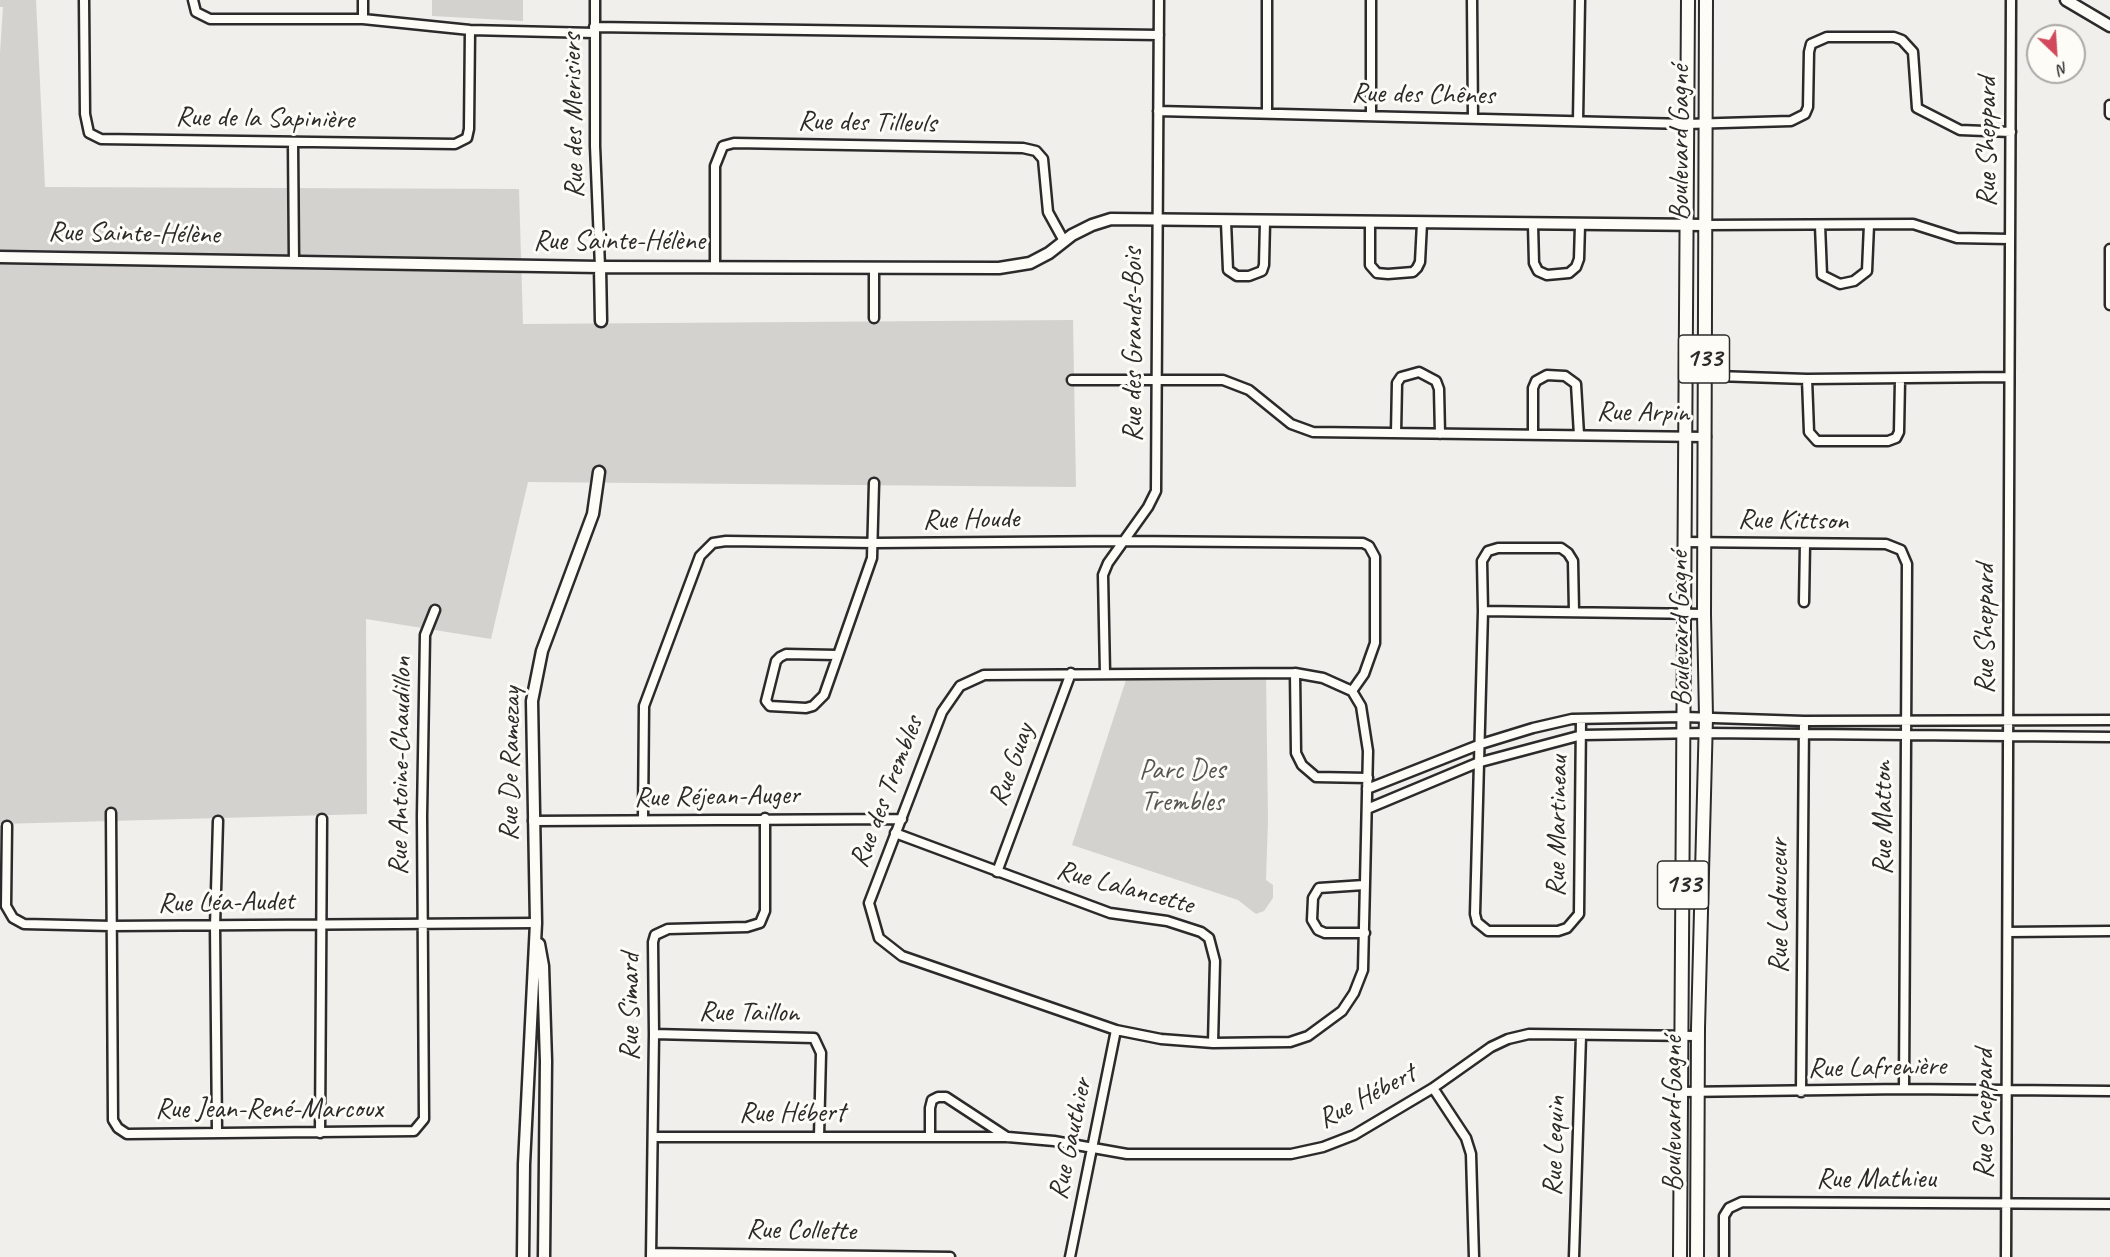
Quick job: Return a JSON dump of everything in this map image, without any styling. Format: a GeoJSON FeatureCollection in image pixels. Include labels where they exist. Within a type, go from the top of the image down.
{"type":"FeatureCollection","features":[{"type":"Feature","properties":{"kind":"main road","name":"Boulevard Gagné"},"geometry":{"type":"LineString","coordinates":[[1680,1257],[1688,0]]}},
{"type":"Feature","properties":{"kind":"main road","name":"Boulevard Gagné"},"geometry":{"type":"LineString","coordinates":[[1697,1257],[1698,1036],[1706,733],[1704,375],[1706,0]]}},
{"type":"Feature","properties":{"kind":"street","name":"Rue de la Sapinière"},"geometry":{"type":"LineString","coordinates":[[84,0],[85,114],[89,133],[101,139],[447,144],[463,141],[467,138],[469,129],[470,30]]}},
{"type":"Feature","properties":{"kind":"street"},"geometry":{"type":"LineString","coordinates":[[193,0],[196,12],[210,19],[363,19],[470,30],[1159,35]]}},
{"type":"Feature","properties":{"kind":"street"},"geometry":{"type":"LineString","coordinates":[[363,0],[363,19]]}},
{"type":"Feature","properties":{"kind":"street","name":"Rue des Merisiers"},"geometry":{"type":"LineString","coordinates":[[595,0],[595,146],[600,267]]}},
{"type":"Feature","properties":{"kind":"street","name":"Rue des Grands-Bois"},"geometry":{"type":"LineString","coordinates":[[1105,673],[1103,575],[1108,563],[1156,491],[1159,0]]}},
{"type":"Feature","properties":{"kind":"street"},"geometry":{"type":"LineString","coordinates":[[1267,0],[1267,113]]}},
{"type":"Feature","properties":{"kind":"street"},"geometry":{"type":"LineString","coordinates":[[1371,0],[1371,116]]}},
{"type":"Feature","properties":{"kind":"street"},"geometry":{"type":"LineString","coordinates":[[1472,0],[1473,118]]}},
{"type":"Feature","properties":{"kind":"street"},"geometry":{"type":"LineString","coordinates":[[1578,121],[1580,0]]}},
{"type":"Feature","properties":{"kind":"street","name":"Rue Sheppard"},"geometry":{"type":"LineString","coordinates":[[2006,1257],[2011,0]]}},
{"type":"Feature","properties":{"kind":"street"},"geometry":{"type":"LineString","coordinates":[[2066,0],[2110,26]]}},
{"type":"Feature","properties":{"kind":"street","name":"Rue des Chênes"},"geometry":{"type":"LineString","coordinates":[[1158,111],[1687,124],[1799,118],[1805,114],[1808,107],[1811,44],[1827,37],[1894,37],[1902,40],[1913,52],[1917,108],[1960,130],[2011,132]]}},
{"type":"Feature","properties":{"kind":"street"},"geometry":{"type":"LineString","coordinates":[[2110,105],[2110,114]]}},
{"type":"Feature","properties":{"kind":"street","name":"Rue des Tilleuls"},"geometry":{"type":"LineString","coordinates":[[715,266],[715,166],[723,146],[734,142],[1023,148],[1036,151],[1043,159],[1048,212],[1064,241]]}},
{"type":"Feature","properties":{"kind":"street"},"geometry":{"type":"LineString","coordinates":[[293,143],[294,261]]}},
{"type":"Feature","properties":{"kind":"street","name":"Rue Sainte-Hélène"},"geometry":{"type":"LineString","coordinates":[[0,257],[600,267],[1018,266],[1048,253],[1064,241],[1102,221],[1533,225],[1919,225],[1958,238],[2009,239]]}},
{"type":"Feature","properties":{"kind":"street"},"geometry":{"type":"LineString","coordinates":[[1226,222],[1228,270],[1237,276],[1250,276],[1262,272],[1264,265],[1265,222]]}},
{"type":"Feature","properties":{"kind":"street"},"geometry":{"type":"LineString","coordinates":[[1370,222],[1370,265],[1377,273],[1388,274],[1413,272],[1417,268],[1420,262],[1422,223]]}},
{"type":"Feature","properties":{"kind":"street"},"geometry":{"type":"LineString","coordinates":[[1533,225],[1534,263],[1538,271],[1547,275],[1569,273],[1576,267],[1580,259],[1580,225]]}},
{"type":"Feature","properties":{"kind":"street"},"geometry":{"type":"LineString","coordinates":[[1820,225],[1822,275],[1840,284],[1854,281],[1867,271],[1869,225]]}},
{"type":"Feature","properties":{"kind":"street"},"geometry":{"type":"LineString","coordinates":[[2110,249],[2110,305]]}},
{"type":"Feature","properties":{"kind":"street"},"geometry":{"type":"LineString","coordinates":[[600,267],[601,321]]}},
{"type":"Feature","properties":{"kind":"street"},"geometry":{"type":"LineString","coordinates":[[874,268],[874,318]]}},
{"type":"Feature","properties":{"kind":"street"},"geometry":{"type":"LineString","coordinates":[[1396,433],[1397,384],[1401,377],[1419,372],[1436,381],[1439,389],[1440,434]]}},
{"type":"Feature","properties":{"kind":"street","name":"Rue Arpin"},"geometry":{"type":"LineString","coordinates":[[1533,435],[1533,388],[1536,381],[1547,375],[1565,376],[1576,384],[1579,435]]}},
{"type":"Feature","properties":{"kind":"street"},"geometry":{"type":"LineString","coordinates":[[1686,375],[1900,380],[2008,377]]}},
{"type":"Feature","properties":{"kind":"street"},"geometry":{"type":"LineString","coordinates":[[1807,379],[1809,432],[1817,441],[1888,441],[1896,438],[1899,432],[1900,380]]}},
{"type":"Feature","properties":{"kind":"street","name":"Rue Arpin"},"geometry":{"type":"LineString","coordinates":[[1071,380],[1236,383],[1249,390],[1291,424],[1313,432],[1706,437]]}},
{"type":"Feature","properties":{"kind":"street","name":"Rue De Ramezay"},"geometry":{"type":"LineString","coordinates":[[523,1257],[536,923],[532,701],[542,651],[593,514],[599,472]]}},
{"type":"Feature","properties":{"kind":"street"},"geometry":{"type":"LineString","coordinates":[[837,655],[786,654],[780,657],[776,661],[766,701],[770,706],[813,706],[824,695],[872,558],[874,483]]}},
{"type":"Feature","properties":{"kind":"street","name":"Rue Houde"},"geometry":{"type":"LineString","coordinates":[[643,820],[644,706],[705,549],[713,543],[726,541],[874,543],[1124,541],[1363,543],[1369,546],[1375,557],[1375,643],[1364,674],[1352,691]]}},
{"type":"Feature","properties":{"kind":"street","name":"Rue Kittson"},"geometry":{"type":"LineString","coordinates":[[1684,542],[1886,544],[1900,550]]}},
{"type":"Feature","properties":{"kind":"street"},"geometry":{"type":"LineString","coordinates":[[1804,602],[1805,544]]}},
{"type":"Feature","properties":{"kind":"street"},"geometry":{"type":"LineString","coordinates":[[1477,763],[1481,744],[1482,561],[1488,551],[1498,548],[1560,548],[1568,553],[1573,561],[1574,611]]}},
{"type":"Feature","properties":{"kind":"street","name":"Rue Matton"},"geometry":{"type":"LineString","coordinates":[[1900,550],[1907,564],[1904,1089]]}},
{"type":"Feature","properties":{"kind":"street","name":"Rue Antoine-Chaudillon"},"geometry":{"type":"LineString","coordinates":[[423,923],[425,635],[435,610]]}},
{"type":"Feature","properties":{"kind":"street"},"geometry":{"type":"LineString","coordinates":[[1483,611],[1704,614]]}},
{"type":"Feature","properties":{"kind":"street","name":"Rue Guay"},"geometry":{"type":"LineString","coordinates":[[997,873],[1071,673]]}},
{"type":"Feature","properties":{"kind":"street","name":"Rue des Trembles"},"geometry":{"type":"LineString","coordinates":[[1105,673],[1295,673],[1323,678],[1352,691],[1361,706],[1365,728],[1368,778],[1363,970],[1354,993],[1342,1011],[1325,1026],[1308,1036],[1290,1042],[1213,1043],[1161,1039],[1116,1030],[902,956],[879,938],[868,903],[942,712],[960,686],[984,675],[1105,673]]}},
{"type":"Feature","properties":{"kind":"street"},"geometry":{"type":"LineString","coordinates":[[1295,673],[1298,760],[1316,777],[1368,778]]}},
{"type":"Feature","properties":{"kind":"street"},"geometry":{"type":"LineString","coordinates":[[1367,789],[1481,744],[1533,728],[1581,719],[1706,717],[1804,720],[2110,720]]}},
{"type":"Feature","properties":{"kind":"street","name":"Rue Martineau"},"geometry":{"type":"LineString","coordinates":[[1477,763],[1477,922],[1488,931],[1558,931],[1568,928],[1579,914],[1581,719]]}},
{"type":"Feature","properties":{"kind":"street","name":"Rue Ladouceur"},"geometry":{"type":"LineString","coordinates":[[1801,1092],[1804,720]]}},
{"type":"Feature","properties":{"kind":"street"},"geometry":{"type":"LineString","coordinates":[[1367,809],[1477,763],[1582,735],[1706,733],[2110,738]]}},
{"type":"Feature","properties":{"kind":"street","name":"Rue Jean-René-Marcoux"},"geometry":{"type":"LineString","coordinates":[[111,813],[113,1120],[118,1128],[127,1134],[217,1131],[414,1131],[422,1125],[424,1119],[423,923]]}},
{"type":"Feature","properties":{"kind":"street","name":"Rue Simard"},"geometry":{"type":"LineString","coordinates":[[651,1255],[653,942],[655,935],[668,929],[747,927],[760,923],[765,911],[765,818]]}},
{"type":"Feature","properties":{"kind":"street"},"geometry":{"type":"LineString","coordinates":[[320,1132],[322,819]]}},
{"type":"Feature","properties":{"kind":"street","name":"Rue Réjean-Auger"},"geometry":{"type":"LineString","coordinates":[[533,821],[902,819]]}},
{"type":"Feature","properties":{"kind":"street"},"geometry":{"type":"LineString","coordinates":[[217,1131],[215,926],[218,821]]}},
{"type":"Feature","properties":{"kind":"street","name":"Rue Léa-Audet"},"geometry":{"type":"LineString","coordinates":[[7,826],[6,906],[13,918],[24,924],[215,926],[536,923]]}},
{"type":"Feature","properties":{"kind":"street","name":"Rue Lalancette"},"geometry":{"type":"LineString","coordinates":[[895,833],[997,873],[1110,913],[1167,921],[1201,932],[1209,938],[1215,961],[1213,1043]]}},
{"type":"Feature","properties":{"kind":"street"},"geometry":{"type":"LineString","coordinates":[[1364,885],[1319,888],[1313,898],[1312,920],[1318,930],[1325,933],[1365,933]]}},
{"type":"Feature","properties":{"kind":"street","name":"Rue De Ramezay"},"geometry":{"type":"LineString","coordinates":[[536,923],[543,966],[544,1257]]}},
{"type":"Feature","properties":{"kind":"street"},"geometry":{"type":"LineString","coordinates":[[2008,932],[2110,931]]}},
{"type":"Feature","properties":{"kind":"street","name":"Rue Gauthier"},"geometry":{"type":"LineString","coordinates":[[1070,1257],[1116,1030]]}},
{"type":"Feature","properties":{"kind":"street","name":"Rue Taillon"},"geometry":{"type":"LineString","coordinates":[[654,1034],[814,1038],[821,1053],[819,1137]]}},
{"type":"Feature","properties":{"kind":"street","name":"Rue Hébert"},"geometry":{"type":"LineString","coordinates":[[653,1137],[1008,1137],[1127,1154],[1291,1155],[1323,1147],[1354,1135],[1433,1088],[1491,1047],[1508,1039],[1529,1034],[1698,1036]]}},
{"type":"Feature","properties":{"kind":"street","name":"Rue Lequin"},"geometry":{"type":"LineString","coordinates":[[1574,1257],[1581,1036]]}},
{"type":"Feature","properties":{"kind":"street"},"geometry":{"type":"LineString","coordinates":[[1433,1088],[1466,1138],[1471,1154],[1474,1257]]}},
{"type":"Feature","properties":{"kind":"street","name":"Rue Lafrenière"},"geometry":{"type":"LineString","coordinates":[[1681,1092],[1904,1089],[2110,1091]]}},
{"type":"Feature","properties":{"kind":"street","name":"Rue Hébert"},"geometry":{"type":"LineString","coordinates":[[930,1137],[930,1108],[932,1100],[938,1096],[946,1097],[1008,1137]]}},
{"type":"Feature","properties":{"kind":"street"},"geometry":{"type":"LineString","coordinates":[[526,1146],[545,1146]]}},
{"type":"Feature","properties":{"kind":"street","name":"Rue Mathieu"},"geometry":{"type":"LineString","coordinates":[[1724,1257],[1724,1216],[1729,1208],[1742,1202],[2110,1204]]}},
{"type":"Feature","properties":{"kind":"street","name":"Rue Collette"},"geometry":{"type":"LineString","coordinates":[[651,1255],[950,1257]]}},
{"type":"Feature","properties":{"kind":"green space"},"geometry":{"type":"Polygon","coordinates":[[[0,0],[36,0],[45,187],[519,189],[523,324],[1073,320],[1076,487],[528,482],[491,639],[366,619],[367,814],[0,824],[0,53],[3,7],[0,7],[0,0]]]}},
{"type":"Feature","properties":{"kind":"green space"},"geometry":{"type":"Polygon","coordinates":[[[432,0],[523,0],[523,21],[432,16],[432,0]]]}},
{"type":"Feature","properties":{"kind":"green space","name":"Parc Des Trembles"},"geometry":{"type":"Polygon","coordinates":[[[1266,673],[1268,820],[1266,880],[1273,885],[1273,898],[1264,911],[1256,914],[1238,900],[1072,845],[1128,674],[1266,673]]]}}]}
